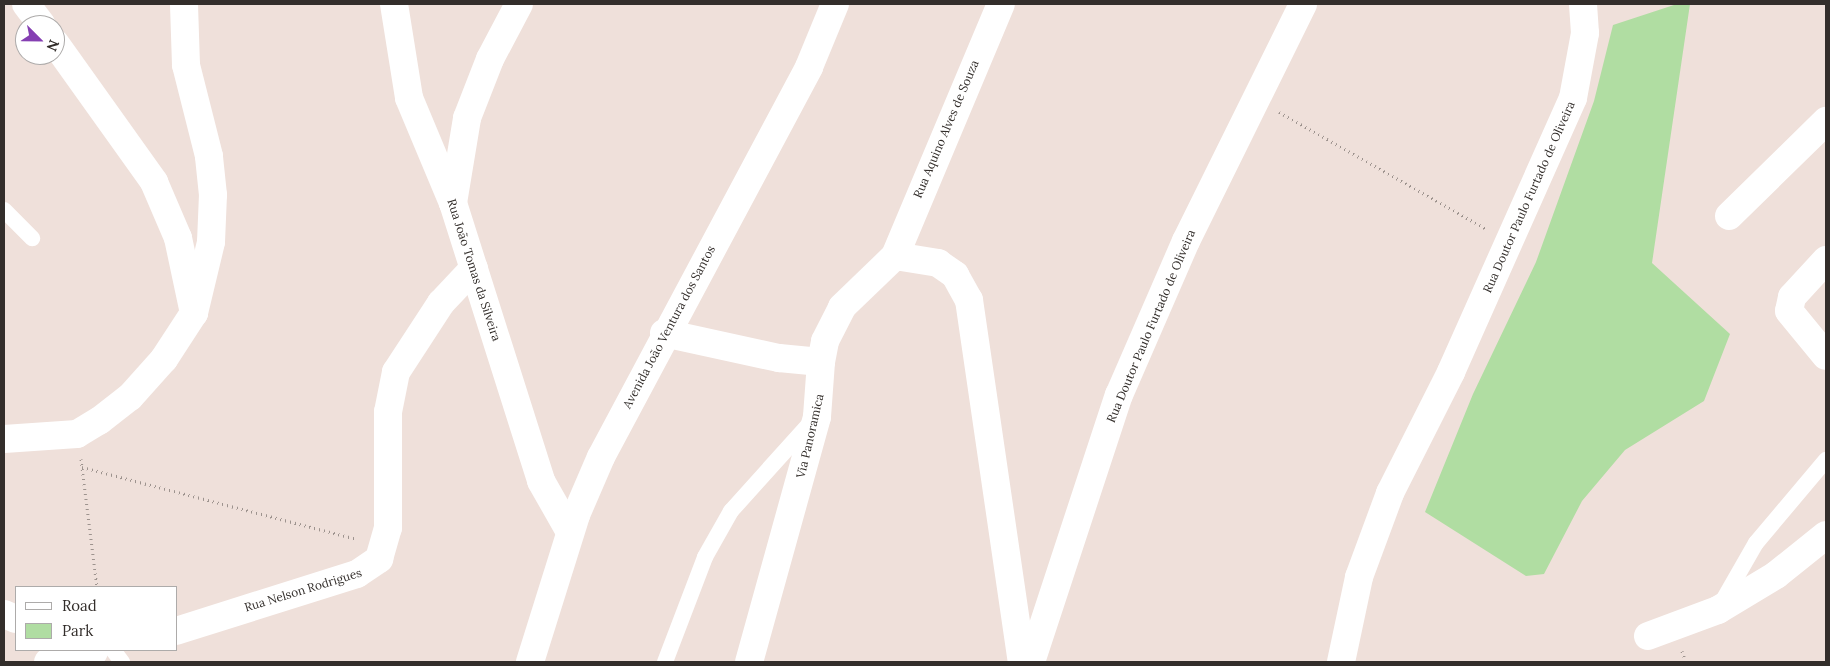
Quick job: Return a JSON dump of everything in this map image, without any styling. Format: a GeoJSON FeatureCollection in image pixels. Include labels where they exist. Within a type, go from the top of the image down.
{"type":"FeatureCollection","features":[{"type":"Feature","properties":{"kind":"street"},"geometry":{"type":"LineString","coordinates":[[26,4],[34,15]]}},
{"type":"Feature","properties":{"kind":"street"},"geometry":{"type":"LineString","coordinates":[[4,439],[77,434],[130,397],[164,360],[194,313],[211,242],[213,195],[209,156],[186,65],[184,4]]}},
{"type":"Feature","properties":{"kind":"street","name":"Rua João Tomas da Silveira"},"geometry":{"type":"LineString","coordinates":[[394,4],[409,98],[453,203],[541,482],[570,532]]}},
{"type":"Feature","properties":{"kind":"street"},"geometry":{"type":"LineString","coordinates":[[453,203],[467,118],[490,59],[519,4]]}},
{"type":"Feature","properties":{"kind":"street","name":"Avenida João Ventura dos Santos"},"geometry":{"type":"LineString","coordinates":[[530,662],[570,532],[601,457],[664,333],[808,67],[835,4]]}},
{"type":"Feature","properties":{"kind":"street","name":"Rua Aquino Alves de Souza"},"geometry":{"type":"LineString","coordinates":[[895,256],[1001,4]]}},
{"type":"Feature","properties":{"kind":"street","name":"Rua Doutor Paulo Furtado de Oliveira"},"geometry":{"type":"LineString","coordinates":[[1031,662],[1119,395],[1254,98],[1303,4]]}},
{"type":"Feature","properties":{"kind":"street","name":"Rua Doutor Paulo Furtado de Oliveira"},"geometry":{"type":"LineString","coordinates":[[1341,662],[1359,577],[1390,493],[1510,243],[1573,98],[1585,33],[1583,4]]}},
{"type":"Feature","properties":{"kind":"street"},"geometry":{"type":"LineString","coordinates":[[65,57],[154,182],[178,238],[194,313]]}},
{"type":"Feature","properties":{"kind":"street"},"geometry":{"type":"LineString","coordinates":[[1729,216],[1826,121]]}},
{"type":"Feature","properties":{"kind":"street"},"geometry":{"type":"LineString","coordinates":[[895,256],[938,263],[954,275],[969,300],[1022,662]]}},
{"type":"Feature","properties":{"kind":"street","name":"Via Panoramica"},"geometry":{"type":"LineString","coordinates":[[749,662],[817,416],[821,362],[825,341],[842,307],[895,256]]}},
{"type":"Feature","properties":{"kind":"street"},"geometry":{"type":"LineString","coordinates":[[1826,260],[1792,297],[1789,312],[1826,356]]}},
{"type":"Feature","properties":{"kind":"street","name":"Rua Nelson Rodrigues"},"geometry":{"type":"LineString","coordinates":[[178,630],[371,568],[385,546],[390,505],[388,412],[396,372],[441,303],[474,268]]}},
{"type":"Feature","properties":{"kind":"street"},"geometry":{"type":"LineString","coordinates":[[664,333],[779,358],[821,362]]}},
{"type":"Feature","properties":{"kind":"street"},"geometry":{"type":"LineString","coordinates":[[1648,636],[1718,610],[1776,575],[1826,535]]}},
{"type":"Feature","properties":{"kind":"street"},"geometry":{"type":"LineString","coordinates":[[48,662],[98,651]]}},
{"type":"Feature","properties":{"kind":"lane"},"geometry":{"type":"LineString","coordinates":[[4,210],[32,238]]}},
{"type":"Feature","properties":{"kind":"lane"},"geometry":{"type":"LineString","coordinates":[[665,662],[705,557],[731,511],[817,416]]}},
{"type":"Feature","properties":{"kind":"lane"},"geometry":{"type":"LineString","coordinates":[[1718,610],[1756,543],[1826,460]]}},
{"type":"Feature","properties":{"kind":"lane"},"geometry":{"type":"LineString","coordinates":[[105,651],[122,662]]}},
{"type":"Feature","properties":{"kind":"path"},"geometry":{"type":"LineString","coordinates":[[1254,98],[1510,243]]}},
{"type":"Feature","properties":{"kind":"path"},"geometry":{"type":"LineString","coordinates":[[77,434],[97,586]]}},
{"type":"Feature","properties":{"kind":"path"},"geometry":{"type":"LineString","coordinates":[[82,467],[385,546]]}},
{"type":"Feature","properties":{"kind":"green space"},"geometry":{"type":"Polygon","coordinates":[[[1677,4],[1690,4],[1652,263],[1730,334],[1704,401],[1625,450],[1582,501],[1544,574],[1526,576],[1425,512],[1473,394],[1536,262],[1594,101],[1613,25],[1677,4]]]}}]}
